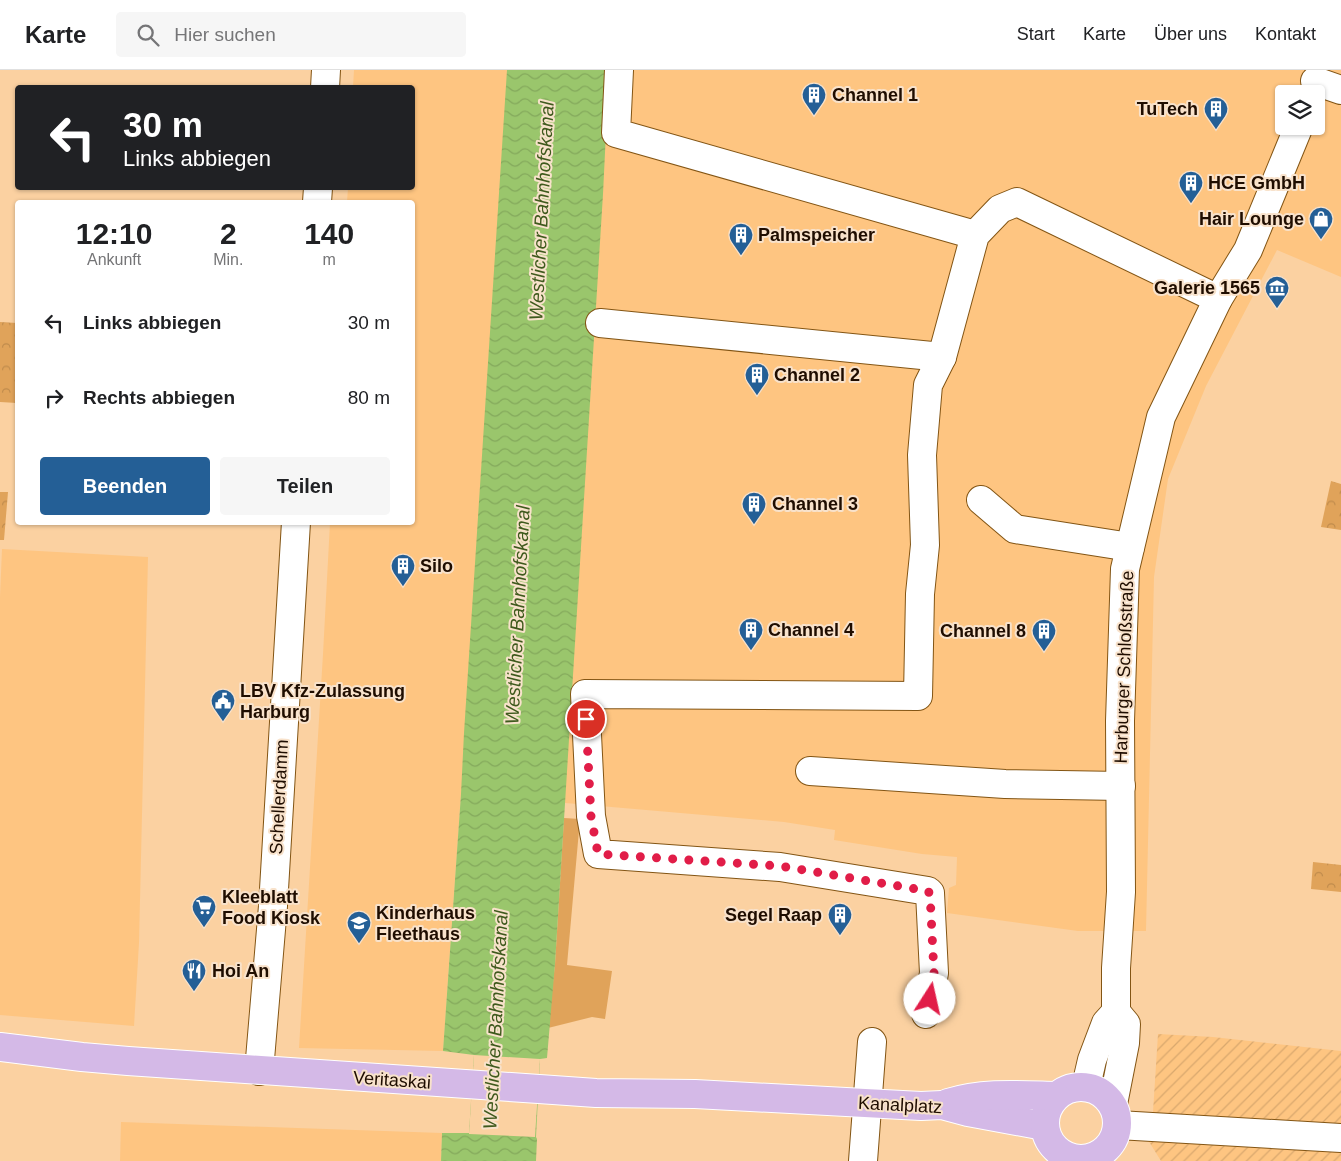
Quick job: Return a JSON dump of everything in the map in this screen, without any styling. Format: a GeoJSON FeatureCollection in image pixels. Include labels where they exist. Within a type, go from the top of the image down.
{"type":"FeatureCollection","features":[{"type":"Feature","properties":{"kind":"main road","name":"Veritaskai"},"geometry":{"type":"LineString","coordinates":[[0,1047],[82,1057],[259,1071],[596,1093],[695,1094],[784,1099]]}},
{"type":"Feature","properties":{"kind":"main road"},"geometry":{"type":"LineString","coordinates":[[1086,1086],[1102,1092],[1117,1133],[1107,1149],[1087,1160],[1061,1154],[1050,1142],[1044,1126],[1047,1110],[1056,1096],[1070,1088],[1086,1086]]}},
{"type":"Feature","properties":{"kind":"main road"},"geometry":{"type":"LineString","coordinates":[[942,1105],[968,1097],[1002,1094],[1056,1096]]}},
{"type":"Feature","properties":{"kind":"main road","name":"Kanalplatz"},"geometry":{"type":"LineString","coordinates":[[784,1099],[868,1104],[942,1105],[968,1112],[1044,1126]]}},
{"type":"Feature","properties":{"kind":"street"},"geometry":{"type":"LineString","coordinates":[[325,85],[326,70]]}},
{"type":"Feature","properties":{"kind":"street"},"geometry":{"type":"LineString","coordinates":[[619,70],[616,132],[974,236]]}},
{"type":"Feature","properties":{"kind":"street"},"geometry":{"type":"LineString","coordinates":[[1314,82],[1341,90]]}},
{"type":"Feature","properties":{"kind":"street","name":"Harburger Schloßstraße"},"geometry":{"type":"LineString","coordinates":[[1116,1012],[1116,968],[1121,892],[1120,721],[1125,568],[1161,418],[1218,299],[1248,250],[1295,135]]}},
{"type":"Feature","properties":{"kind":"street"},"geometry":{"type":"LineString","coordinates":[[926,1014],[934,973],[930,894],[928,891],[780,866],[598,854],[591,816],[585,694],[918,696],[920,594],[925,545],[922,455],[928,385],[942,357],[974,236],[1000,209],[1017,202],[1218,299]]}},
{"type":"Feature","properties":{"kind":"street"},"geometry":{"type":"LineString","coordinates":[[600,323],[942,357]]}},
{"type":"Feature","properties":{"kind":"street"},"geometry":{"type":"LineString","coordinates":[[981,500],[1015,529],[1130,547]]}},
{"type":"Feature","properties":{"kind":"street","name":"Schellerdamm"},"geometry":{"type":"LineString","coordinates":[[259,1071],[273,906],[296,525]]}},
{"type":"Feature","properties":{"kind":"street"},"geometry":{"type":"LineString","coordinates":[[810,771],[1005,784],[1121,786]]}},
{"type":"Feature","properties":{"kind":"street"},"geometry":{"type":"LineString","coordinates":[[1086,1086],[1092,1060],[1106,1023],[1116,1012],[1126,1024],[1117,1133],[1341,1138]]}},
{"type":"Feature","properties":{"kind":"street"},"geometry":{"type":"LineString","coordinates":[[863,1161],[872,1042]]}},
{"type":"Feature","properties":{"kind":"shaded area"},"geometry":{"type":"Polygon","coordinates":[[[354,70],[1341,70],[1341,277],[1277,250],[1206,386],[1168,479],[1154,577],[1146,931],[1078,931],[947,913],[949,888],[956,885],[957,857],[922,854],[834,840],[835,830],[784,822],[461,794],[443,1051],[299,1048],[330,525],[415,525],[415,200],[347,200],[348,190],[415,190],[415,85],[353,85],[354,70]]]}},
{"type":"Feature","properties":{"kind":"shaded area"},"geometry":{"type":"Polygon","coordinates":[[[2,549],[148,557],[139,943],[134,1026],[0,1015],[0,597],[2,549]]]}},
{"type":"Feature","properties":{"kind":"shaded area"},"geometry":{"type":"Polygon","coordinates":[[[1158,1034],[1213,1037],[1341,1051],[1341,1161],[1161,1161],[1148,1140],[1153,1112],[1158,1034]]]}},
{"type":"Feature","properties":{"kind":"shaded area"},"geometry":{"type":"Polygon","coordinates":[[[121,1122],[442,1133],[441,1161],[120,1161],[121,1122]]]}},
{"type":"Feature","properties":{"kind":"green space"},"geometry":{"type":"Polygon","coordinates":[[[0,322],[15,323],[15,403],[0,402],[0,322]]]}},
{"type":"Feature","properties":{"kind":"green space"},"geometry":{"type":"Polygon","coordinates":[[[1331,481],[1341,484],[1341,530],[1321,527],[1331,481]]]}},
{"type":"Feature","properties":{"kind":"green space"},"geometry":{"type":"Polygon","coordinates":[[[0,492],[8,492],[4,540],[0,540],[0,492]]]}},
{"type":"Feature","properties":{"kind":"green space"},"geometry":{"type":"Polygon","coordinates":[[[564,818],[580,819],[567,965],[612,971],[605,1019],[592,1017],[548,1028],[555,964],[564,818]]]}},
{"type":"Feature","properties":{"kind":"green space"},"geometry":{"type":"Polygon","coordinates":[[[1313,862],[1341,865],[1341,892],[1311,889],[1313,862]]]}},
{"type":"Feature","properties":{"kind":"water","name":"Westlicher Bahnhofskanal"},"geometry":{"type":"Polygon","coordinates":[[[507,70],[609,70],[603,194],[555,964],[547,1058],[540,1059],[536,1161],[441,1161],[442,1133],[469,1133],[474,1055],[443,1051],[507,70]]]}},
{"type":"Feature","properties":{"kind":"pier"},"geometry":{"type":"Polygon","coordinates":[[[474,1055],[540,1059],[535,1137],[469,1134],[474,1055]]]}},
{"type":"Feature","properties":{"kind":"place","name":"Channel 1"},"geometry":{"type":"Point","coordinates":[814,116]}},
{"type":"Feature","properties":{"kind":"place","name":"TuTech"},"geometry":{"type":"Point","coordinates":[1216,130]}},
{"type":"Feature","properties":{"kind":"place","name":"HCE GmbH"},"geometry":{"type":"Point","coordinates":[1191,204]}},
{"type":"Feature","properties":{"kind":"place","name":"Hair Lounge"},"geometry":{"type":"Point","coordinates":[1321,240]}},
{"type":"Feature","properties":{"kind":"place","name":"Palmspeicher"},"geometry":{"type":"Point","coordinates":[741,256]}},
{"type":"Feature","properties":{"kind":"place","name":"Galerie 1565"},"geometry":{"type":"Point","coordinates":[1277,309]}},
{"type":"Feature","properties":{"kind":"place","name":"Channel 2"},"geometry":{"type":"Point","coordinates":[757,396]}},
{"type":"Feature","properties":{"kind":"place","name":"Channel 3"},"geometry":{"type":"Point","coordinates":[754,525]}},
{"type":"Feature","properties":{"kind":"place","name":"Silo"},"geometry":{"type":"Point","coordinates":[403,587]}},
{"type":"Feature","properties":{"kind":"place","name":"Channel 4"},"geometry":{"type":"Point","coordinates":[751,651]}},
{"type":"Feature","properties":{"kind":"place","name":"Channel 8"},"geometry":{"type":"Point","coordinates":[1044,652]}},
{"type":"Feature","properties":{"kind":"place","name":"LBV Kfz-Zulassung Harburg"},"geometry":{"type":"Point","coordinates":[223,722]}},
{"type":"Feature","properties":{"kind":"place","name":"Kleeblatt Food Kiosk"},"geometry":{"type":"Point","coordinates":[204,928]}},
{"type":"Feature","properties":{"kind":"place","name":"Segel Raap"},"geometry":{"type":"Point","coordinates":[840,936]}},
{"type":"Feature","properties":{"kind":"place","name":"Kinderhaus Fleethaus"},"geometry":{"type":"Point","coordinates":[359,944]}},
{"type":"Feature","properties":{"kind":"place","name":"Hoi An"},"geometry":{"type":"Point","coordinates":[194,992]}},
{"type":"Feature","properties":{"kind":"route"},"geometry":{"type":"LineString","coordinates":[[586,719],[591,816],[598,854],[780,866],[928,891],[930,894],[934,973],[930,999]]}}]}
